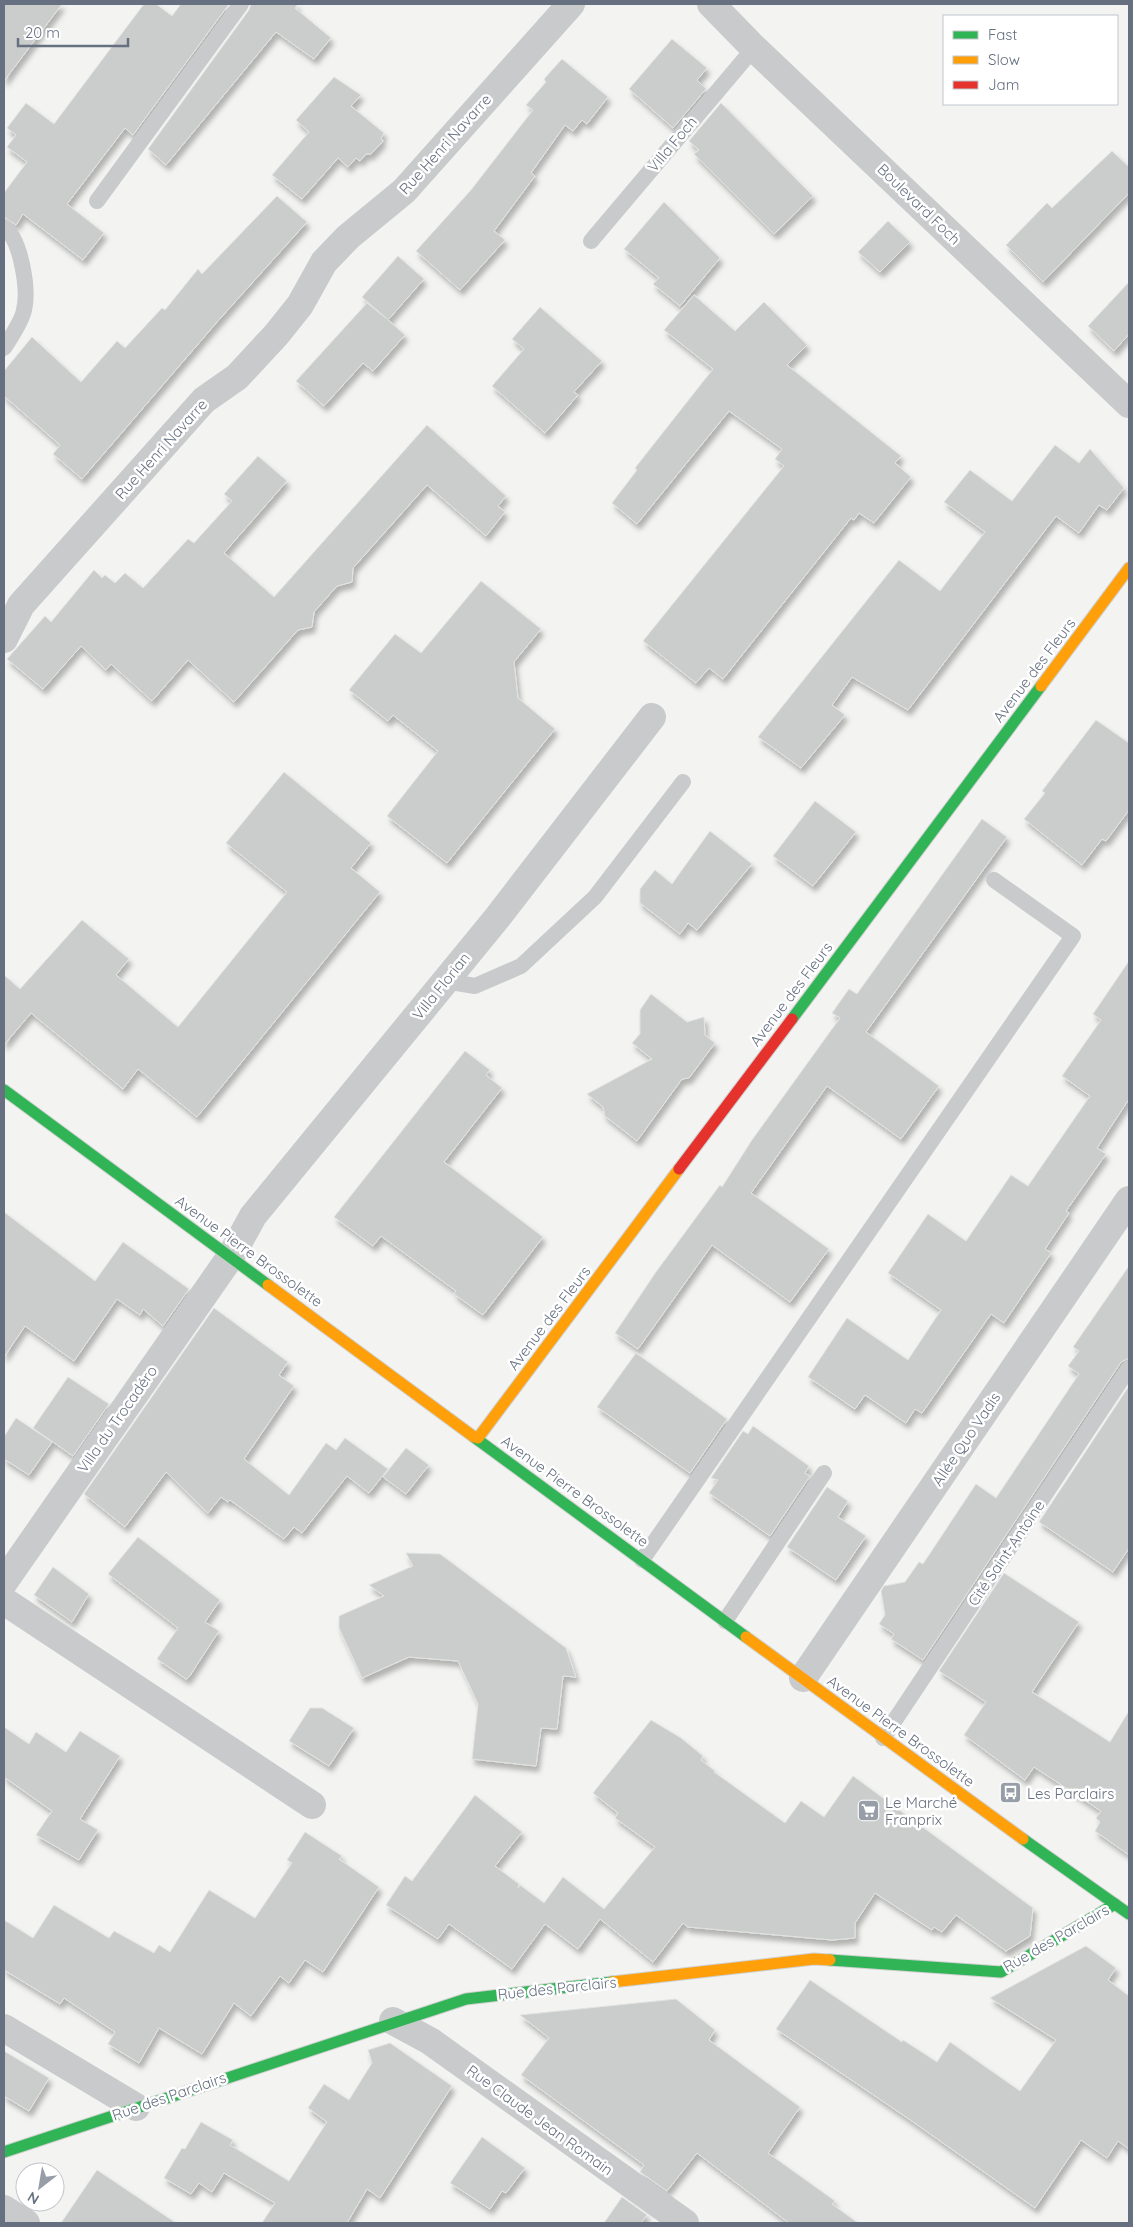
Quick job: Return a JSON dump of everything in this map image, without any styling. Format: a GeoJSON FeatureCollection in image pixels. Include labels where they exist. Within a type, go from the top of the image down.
{"type":"FeatureCollection","features":[{"type":"Feature","properties":{"kind":"street","name":"Rue Henri Navarre"},"geometry":{"type":"LineString","coordinates":[[4,639],[21,605],[204,400],[237,376],[276,335],[300,305],[324,262],[348,237],[404,191],[571,4]]}},
{"type":"Feature","properties":{"kind":"street","name":"Boulevard Foch"},"geometry":{"type":"LineString","coordinates":[[711,4],[754,48],[1129,404]]}},
{"type":"Feature","properties":{"kind":"street","name":"Avenue des Fleurs"},"geometry":{"type":"LineString","coordinates":[[478,1438],[1129,568]]}},
{"type":"Feature","properties":{"kind":"street","name":"Villa Florian"},"geometry":{"type":"LineString","coordinates":[[231,1256],[253,1216],[445,981],[652,717]]}},
{"type":"Feature","properties":{"kind":"street","name":"Avenue Pierre Brossolette"},"geometry":{"type":"LineString","coordinates":[[4,1090],[883,1738],[1067,1872],[1129,1914]]}},
{"type":"Feature","properties":{"kind":"street","name":"Allée Quo Vadis"},"geometry":{"type":"LineString","coordinates":[[803,1678],[1129,1200]]}},
{"type":"Feature","properties":{"kind":"street","name":"Villa du Trocadéro"},"geometry":{"type":"LineString","coordinates":[[4,1582],[231,1256]]}},
{"type":"Feature","properties":{"kind":"street"},"geometry":{"type":"LineString","coordinates":[[4,1601],[312,1805]]}},
{"type":"Feature","properties":{"kind":"street","name":"Rue des Parclairs"},"geometry":{"type":"LineString","coordinates":[[4,2152],[393,2021],[466,1999],[814,1959],[1002,1972],[1115,1904]]}},
{"type":"Feature","properties":{"kind":"street","name":"Rue Claude Jean Romain"},"geometry":{"type":"LineString","coordinates":[[393,2021],[430,2041],[685,2223]]}},
{"type":"Feature","properties":{"kind":"street"},"geometry":{"type":"LineString","coordinates":[[4,2028],[136,2107]]}},
{"type":"Feature","properties":{"kind":"street"},"geometry":{"type":"LineString","coordinates":[[4,2209],[26,2223]]}},
{"type":"Feature","properties":{"kind":"lane"},"geometry":{"type":"LineString","coordinates":[[97,201],[241,4]]}},
{"type":"Feature","properties":{"kind":"lane","name":"Villa Foch"},"geometry":{"type":"LineString","coordinates":[[590,241],[754,48]]}},
{"type":"Feature","properties":{"kind":"lane"},"geometry":{"type":"LineString","coordinates":[[4,227],[9,230],[23,264],[24,311],[4,348]]}},
{"type":"Feature","properties":{"kind":"lane"},"geometry":{"type":"LineString","coordinates":[[445,981],[475,986],[521,966],[595,896],[683,782]]}},
{"type":"Feature","properties":{"kind":"lane"},"geometry":{"type":"LineString","coordinates":[[642,1560],[1073,936],[994,880]]}},
{"type":"Feature","properties":{"kind":"lane","name":"Cité Saint-Antoine"},"geometry":{"type":"LineString","coordinates":[[883,1738],[1129,1368]]}},
{"type":"Feature","properties":{"kind":"lane"},"geometry":{"type":"LineString","coordinates":[[725,1620],[824,1473]]}},
{"type":"Feature","properties":{"kind":"building"},"geometry":{"type":"Polygon","coordinates":[[[4,4],[62,4],[4,81],[4,4]]]}},
{"type":"Feature","properties":{"kind":"building"},"geometry":{"type":"Polygon","coordinates":[[[144,4],[156,4],[172,16],[181,4],[229,4],[133,135],[125,128],[67,204],[104,233],[83,260],[23,214],[16,225],[4,217],[4,193],[27,162],[7,147],[16,135],[7,128],[26,103],[54,124],[144,4]]]}},
{"type":"Feature","properties":{"kind":"building"},"geometry":{"type":"Polygon","coordinates":[[[251,4],[298,4],[295,8],[331,38],[314,59],[276,32],[166,165],[148,149],[249,10],[251,4]]]}},
{"type":"Feature","properties":{"kind":"building"},"geometry":{"type":"Polygon","coordinates":[[[672,39],[707,68],[697,80],[706,89],[673,128],[629,89],[672,39]]]}},
{"type":"Feature","properties":{"kind":"building"},"geometry":{"type":"Polygon","coordinates":[[[562,59],[608,97],[587,124],[582,120],[573,131],[565,125],[531,173],[535,176],[494,231],[505,240],[460,290],[416,251],[471,190],[533,110],[526,105],[546,82],[544,79],[562,59]]]}},
{"type":"Feature","properties":{"kind":"building"},"geometry":{"type":"Polygon","coordinates":[[[334,77],[361,95],[351,106],[384,133],[381,138],[383,141],[371,154],[366,154],[360,161],[356,158],[348,167],[338,158],[302,199],[272,175],[309,132],[296,120],[334,77]]]}},
{"type":"Feature","properties":{"kind":"building"},"geometry":{"type":"Polygon","coordinates":[[[721,103],[813,196],[774,234],[694,154],[699,150],[689,141],[721,103]]]}},
{"type":"Feature","properties":{"kind":"building"},"geometry":{"type":"Polygon","coordinates":[[[1112,151],[1129,167],[1129,193],[1043,282],[1006,245],[1047,203],[1052,208],[1112,151]]]}},
{"type":"Feature","properties":{"kind":"building"},"geometry":{"type":"Polygon","coordinates":[[[277,196],[307,222],[217,322],[82,479],[53,454],[60,445],[4,396],[4,371],[32,337],[81,382],[117,341],[125,348],[162,308],[165,310],[198,269],[202,274],[277,196]]]}},
{"type":"Feature","properties":{"kind":"building"},"geometry":{"type":"Polygon","coordinates":[[[664,202],[720,258],[680,306],[653,284],[659,278],[624,249],[664,202]]]}},
{"type":"Feature","properties":{"kind":"building"},"geometry":{"type":"Polygon","coordinates":[[[888,221],[910,242],[880,272],[858,252],[888,221]]]}},
{"type":"Feature","properties":{"kind":"building"},"geometry":{"type":"Polygon","coordinates":[[[398,256],[424,279],[388,320],[405,335],[373,371],[363,363],[324,406],[296,381],[367,303],[387,319],[362,297],[398,256]]]}},
{"type":"Feature","properties":{"kind":"building"},"geometry":{"type":"Polygon","coordinates":[[[1129,282],[1129,334],[1114,351],[1088,326],[1129,282]]]}},
{"type":"Feature","properties":{"kind":"building"},"geometry":{"type":"Polygon","coordinates":[[[694,295],[735,331],[764,302],[807,345],[787,365],[901,456],[895,463],[911,477],[874,523],[859,513],[854,520],[851,518],[723,679],[709,668],[696,683],[643,641],[784,466],[775,459],[782,449],[729,411],[637,524],[612,503],[637,470],[635,468],[713,369],[664,330],[694,295]]]}},
{"type":"Feature","properties":{"kind":"building"},"geometry":{"type":"Polygon","coordinates":[[[540,307],[602,361],[574,392],[578,395],[545,433],[492,386],[524,349],[512,339],[540,307]]]}},
{"type":"Feature","properties":{"kind":"building"},"geometry":{"type":"Polygon","coordinates":[[[427,425],[506,496],[498,506],[505,512],[486,536],[427,485],[353,568],[352,582],[337,586],[314,612],[312,627],[298,630],[234,702],[188,660],[152,701],[111,664],[106,670],[81,646],[43,689],[7,659],[45,616],[51,622],[94,570],[102,578],[105,575],[115,583],[125,573],[143,588],[188,539],[194,543],[232,501],[224,494],[258,456],[287,481],[224,553],[274,597],[427,425]]]}},
{"type":"Feature","properties":{"kind":"building"},"geometry":{"type":"Polygon","coordinates":[[[1055,445],[1079,463],[1090,449],[1124,488],[1107,510],[1099,505],[1079,533],[1056,516],[908,710],[852,677],[832,705],[845,715],[801,768],[758,737],[899,560],[940,591],[985,532],[944,502],[970,470],[1012,501],[1055,445]]]}},
{"type":"Feature","properties":{"kind":"building"},"geometry":{"type":"Polygon","coordinates":[[[481,581],[541,629],[514,662],[518,698],[555,729],[447,863],[387,816],[438,751],[393,715],[388,721],[349,690],[395,634],[421,653],[481,581]]]}},
{"type":"Feature","properties":{"kind":"building"},"geometry":{"type":"Polygon","coordinates":[[[1096,720],[1129,743],[1129,810],[1106,841],[1102,839],[1082,865],[1024,819],[1045,793],[1042,791],[1096,720]]]}},
{"type":"Feature","properties":{"kind":"building"},"geometry":{"type":"Polygon","coordinates":[[[284,772],[371,843],[351,868],[380,892],[197,1117],[138,1069],[123,1089],[31,1013],[4,1045],[4,975],[20,989],[82,920],[129,959],[116,975],[178,1027],[287,892],[226,843],[284,772]]]}},
{"type":"Feature","properties":{"kind":"building"},"geometry":{"type":"Polygon","coordinates":[[[815,801],[856,832],[813,886],[773,856],[815,801]]]}},
{"type":"Feature","properties":{"kind":"building"},"geometry":{"type":"Polygon","coordinates":[[[982,819],[1007,837],[866,1032],[939,1086],[901,1139],[827,1086],[751,1193],[829,1249],[790,1302],[712,1245],[638,1349],[615,1333],[656,1272],[720,1185],[722,1187],[752,1140],[840,1018],[832,1013],[849,989],[857,994],[982,819]]]}},
{"type":"Feature","properties":{"kind":"building"},"geometry":{"type":"Polygon","coordinates":[[[710,831],[752,864],[697,930],[688,923],[680,934],[640,903],[640,889],[655,870],[672,884],[710,831]]]}},
{"type":"Feature","properties":{"kind":"building"},"geometry":{"type":"Polygon","coordinates":[[[1129,961],[1129,1099],[1097,1148],[1106,1154],[1066,1211],[1069,1213],[1045,1249],[1051,1253],[1004,1323],[991,1314],[922,1413],[915,1409],[906,1423],[865,1395],[855,1409],[808,1377],[847,1318],[908,1360],[941,1310],[888,1273],[928,1214],[966,1241],[1011,1175],[1028,1186],[1090,1096],[1062,1076],[1101,1020],[1093,1014],[1129,961]]]}},
{"type":"Feature","properties":{"kind":"building"},"geometry":{"type":"Polygon","coordinates":[[[651,994],[687,1022],[704,1017],[705,1035],[715,1043],[689,1078],[682,1079],[637,1141],[605,1116],[603,1107],[587,1094],[652,1059],[632,1043],[640,1034],[640,1010],[651,994]]]}},
{"type":"Feature","properties":{"kind":"building"},"geometry":{"type":"Polygon","coordinates":[[[465,1051],[490,1070],[486,1075],[502,1088],[444,1162],[543,1237],[483,1315],[454,1294],[456,1291],[381,1236],[373,1246],[334,1217],[465,1051]]]}},
{"type":"Feature","properties":{"kind":"building"},"geometry":{"type":"Polygon","coordinates":[[[4,1212],[95,1281],[123,1242],[189,1289],[163,1326],[143,1309],[140,1315],[117,1299],[74,1361],[25,1326],[4,1357],[4,1212]]]}},
{"type":"Feature","properties":{"kind":"building"},"geometry":{"type":"Polygon","coordinates":[[[1129,1266],[1129,1358],[1121,1362],[923,1660],[891,1639],[894,1634],[879,1624],[885,1615],[881,1591],[884,1586],[905,1582],[919,1562],[923,1564],[976,1484],[996,1498],[1079,1374],[1068,1366],[1079,1351],[1073,1347],[1129,1266]]]}},
{"type":"Feature","properties":{"kind":"building"},"geometry":{"type":"Polygon","coordinates":[[[214,1308],[288,1362],[279,1375],[294,1386],[244,1459],[289,1495],[326,1443],[336,1450],[345,1438],[388,1469],[369,1493],[347,1476],[302,1533],[294,1527],[284,1539],[230,1500],[228,1502],[221,1497],[208,1513],[166,1472],[125,1527],[84,1494],[214,1308]]]}},
{"type":"Feature","properties":{"kind":"building"},"geometry":{"type":"Polygon","coordinates":[[[636,1353],[727,1419],[690,1473],[597,1407],[636,1353]]]}},
{"type":"Feature","properties":{"kind":"building"},"geometry":{"type":"Polygon","coordinates":[[[68,1377],[109,1404],[73,1456],[33,1428],[68,1377]]]}},
{"type":"Feature","properties":{"kind":"building"},"geometry":{"type":"Polygon","coordinates":[[[1129,1386],[1129,1548],[1113,1572],[1039,1522],[1129,1386]]]}},
{"type":"Feature","properties":{"kind":"building"},"geometry":{"type":"Polygon","coordinates":[[[16,1418],[52,1442],[29,1475],[4,1459],[4,1437],[16,1418]]]}},
{"type":"Feature","properties":{"kind":"building"},"geometry":{"type":"Polygon","coordinates":[[[753,1426],[809,1466],[805,1473],[810,1476],[770,1536],[709,1493],[718,1480],[711,1478],[743,1431],[748,1434],[753,1426]]]}},
{"type":"Feature","properties":{"kind":"building"},"geometry":{"type":"Polygon","coordinates":[[[406,1448],[429,1465],[406,1494],[383,1477],[406,1448]]]}},
{"type":"Feature","properties":{"kind":"building"},"geometry":{"type":"Polygon","coordinates":[[[827,1487],[848,1501],[838,1517],[866,1536],[836,1580],[787,1547],[827,1487]]]}},
{"type":"Feature","properties":{"kind":"building"},"geometry":{"type":"Polygon","coordinates":[[[138,1537],[220,1600],[205,1622],[219,1631],[186,1679],[157,1659],[178,1628],[108,1574],[138,1537]]]}},
{"type":"Feature","properties":{"kind":"building"},"geometry":{"type":"Polygon","coordinates":[[[406,1553],[440,1554],[566,1648],[576,1677],[563,1676],[557,1729],[541,1728],[536,1766],[472,1759],[478,1704],[458,1661],[409,1657],[362,1678],[339,1628],[339,1616],[384,1596],[369,1585],[413,1566],[406,1553]]]}},
{"type":"Feature","properties":{"kind":"building"},"geometry":{"type":"Polygon","coordinates":[[[53,1567],[89,1594],[72,1622],[34,1595],[53,1567]]]}},
{"type":"Feature","properties":{"kind":"building"},"geometry":{"type":"Polygon","coordinates":[[[1004,1573],[1079,1622],[1032,1692],[1110,1742],[1129,1711],[1129,1855],[1095,1831],[1100,1822],[1096,1818],[1101,1811],[1034,1767],[1025,1780],[964,1735],[986,1702],[939,1671],[1004,1573]]]}},
{"type":"Feature","properties":{"kind":"building"},"geometry":{"type":"Polygon","coordinates":[[[310,1708],[322,1708],[354,1728],[329,1766],[289,1741],[310,1708]]]}},
{"type":"Feature","properties":{"kind":"building"},"geometry":{"type":"Polygon","coordinates":[[[651,1720],[681,1738],[703,1756],[701,1760],[714,1772],[785,1823],[801,1801],[824,1817],[853,1776],[1033,1908],[1030,1936],[1006,1951],[956,1915],[942,1932],[934,1927],[932,1930],[875,1893],[855,1923],[855,1938],[832,1940],[688,1927],[683,1923],[653,1962],[600,1919],[578,1949],[545,1924],[512,1969],[449,1924],[438,1939],[386,1905],[405,1876],[412,1881],[475,1795],[522,1832],[495,1866],[519,1884],[518,1888],[520,1885],[544,1903],[563,1877],[604,1909],[655,1847],[615,1818],[618,1813],[593,1793],[651,1720]]]}},
{"type":"Feature","properties":{"kind":"building"},"geometry":{"type":"Polygon","coordinates":[[[4,1727],[29,1744],[36,1732],[66,1752],[80,1731],[120,1756],[80,1819],[98,1830],[79,1860],[36,1835],[52,1811],[4,1777],[4,1727]]]}},
{"type":"Feature","properties":{"kind":"building"},"geometry":{"type":"Polygon","coordinates":[[[305,1832],[342,1856],[339,1859],[379,1887],[323,1972],[305,1960],[289,1983],[280,1976],[251,2016],[234,2003],[202,2054],[159,2028],[139,2063],[108,2044],[115,2032],[64,1998],[60,2004],[4,1970],[4,1920],[33,1938],[54,1905],[109,1938],[114,1931],[154,1953],[159,1945],[170,1952],[209,1890],[255,1918],[292,1863],[287,1860],[305,1832]]]}},
{"type":"Feature","properties":{"kind":"building"},"geometry":{"type":"Polygon","coordinates":[[[1086,1946],[1116,1968],[1108,1980],[1129,1996],[1129,2149],[1118,2141],[1107,2158],[1081,2140],[1035,2208],[909,2119],[776,2029],[810,1980],[902,2042],[903,2040],[937,2062],[950,2042],[1020,2091],[1056,2040],[990,1998],[1086,1946]]]}},
{"type":"Feature","properties":{"kind":"building"},"geometry":{"type":"Polygon","coordinates":[[[676,1999],[715,2030],[709,2040],[800,2107],[768,2153],[835,2201],[832,2204],[858,2223],[789,2223],[697,2153],[667,2191],[640,2172],[644,2165],[521,2075],[549,2038],[520,2015],[676,1999]]]}},
{"type":"Feature","properties":{"kind":"building"},"geometry":{"type":"Polygon","coordinates":[[[390,2043],[452,2086],[380,2198],[367,2189],[347,2223],[262,2223],[275,2203],[224,2173],[212,2192],[199,2183],[191,2194],[164,2178],[182,2148],[185,2149],[201,2122],[233,2140],[230,2145],[289,2181],[327,2122],[308,2108],[324,2084],[349,2100],[372,2063],[368,2050],[390,2043]]]}},
{"type":"Feature","properties":{"kind":"building"},"geometry":{"type":"Polygon","coordinates":[[[4,2051],[49,2078],[29,2111],[4,2096],[4,2051]]]}},
{"type":"Feature","properties":{"kind":"building"},"geometry":{"type":"Polygon","coordinates":[[[482,2137],[525,2168],[506,2193],[502,2191],[490,2209],[450,2183],[482,2137]]]}},
{"type":"Feature","properties":{"kind":"building"},"geometry":{"type":"Polygon","coordinates":[[[97,2170],[176,2223],[61,2223],[97,2170]]]}},
{"type":"Feature","properties":{"kind":"building"},"geometry":{"type":"Polygon","coordinates":[[[622,2197],[647,2215],[641,2223],[604,2223],[622,2197]]]}},
{"type":"Feature","properties":{"kind":"traffic: fast"},"geometry":{"type":"LineString","coordinates":[[792,1019],[1041,686]]}},
{"type":"Feature","properties":{"kind":"traffic: fast"},"geometry":{"type":"LineString","coordinates":[[4,1090],[268,1285]]}},
{"type":"Feature","properties":{"kind":"traffic: fast"},"geometry":{"type":"LineString","coordinates":[[474,1437],[746,1637]]}},
{"type":"Feature","properties":{"kind":"traffic: fast"},"geometry":{"type":"LineString","coordinates":[[1023,1839],[1129,1914]]}},
{"type":"Feature","properties":{"kind":"traffic: fast"},"geometry":{"type":"LineString","coordinates":[[830,1960],[1001,1972],[1115,1904]]}},
{"type":"Feature","properties":{"kind":"traffic: fast"},"geometry":{"type":"LineString","coordinates":[[4,2152],[466,1999],[612,1982]]}},
{"type":"Feature","properties":{"kind":"traffic: slow"},"geometry":{"type":"LineString","coordinates":[[1041,686],[1129,568]]}},
{"type":"Feature","properties":{"kind":"traffic: slow"},"geometry":{"type":"LineString","coordinates":[[478,1438],[679,1169]]}},
{"type":"Feature","properties":{"kind":"traffic: slow"},"geometry":{"type":"LineString","coordinates":[[268,1285],[474,1437]]}},
{"type":"Feature","properties":{"kind":"traffic: slow"},"geometry":{"type":"LineString","coordinates":[[746,1637],[1023,1839]]}},
{"type":"Feature","properties":{"kind":"traffic: slow"},"geometry":{"type":"LineString","coordinates":[[612,1982],[814,1959],[830,1960]]}},
{"type":"Feature","properties":{"kind":"traffic: jam"},"geometry":{"type":"LineString","coordinates":[[679,1169],[792,1019]]}},
{"type":"Feature","properties":{"kind":"place","name":"Les Parclairs"},"geometry":{"type":"Point","coordinates":[1011,1793]}},
{"type":"Feature","properties":{"kind":"place","name":"Le Marché Franprix"},"geometry":{"type":"Point","coordinates":[869,1811]}}]}
